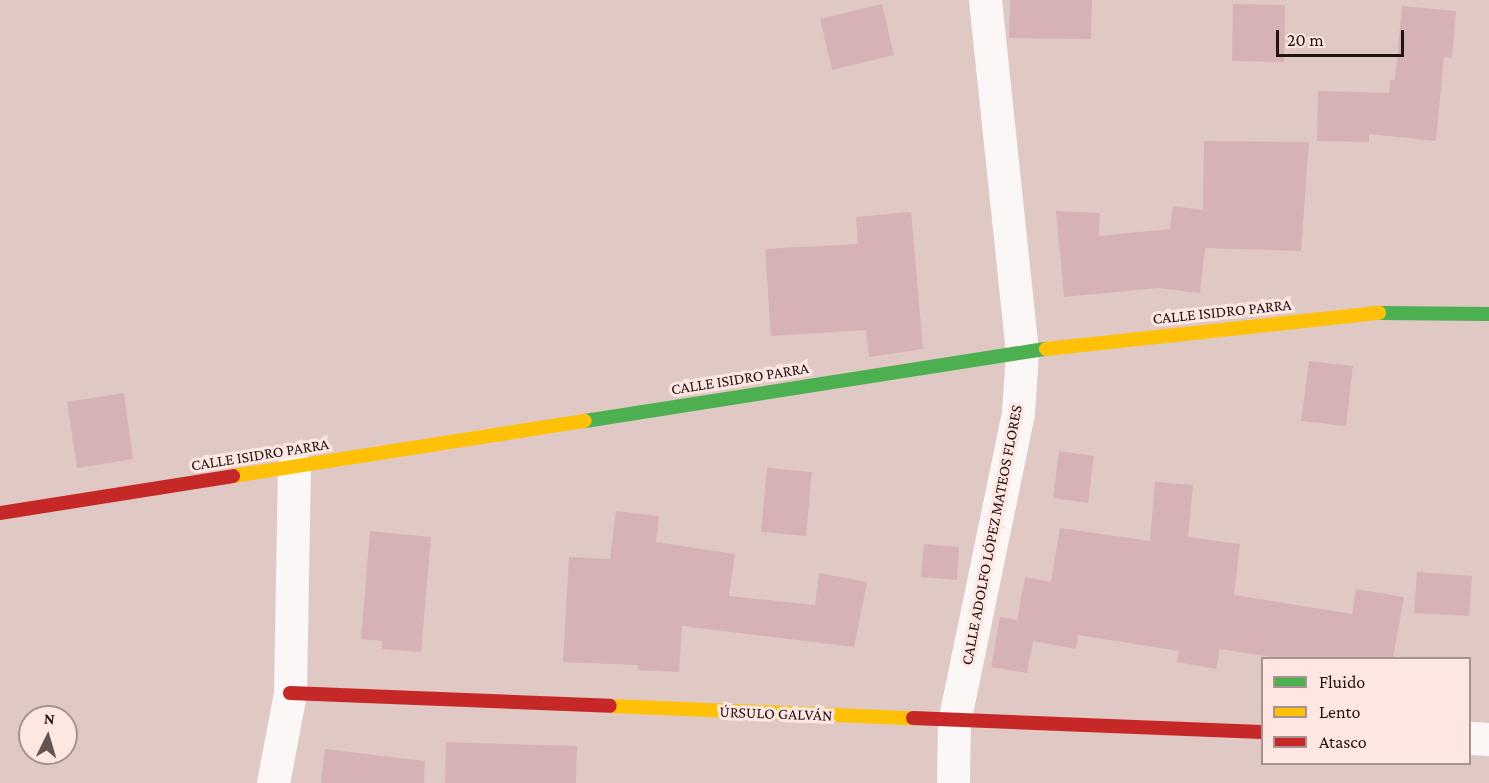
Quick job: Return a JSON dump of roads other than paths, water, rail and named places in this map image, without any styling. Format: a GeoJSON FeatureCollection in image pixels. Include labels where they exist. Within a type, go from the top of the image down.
{"type":"FeatureCollection","features":[{"type":"Feature","properties":{"kind":"street","name":"CALLE ADOLFO LÓPEZ MATEOS FLORES"},"geometry":{"type":"LineString","coordinates":[[953,783],[954,722],[1018,412],[1022,351],[985,0]]}},
{"type":"Feature","properties":{"kind":"street","name":"CALLE ISIDRO PARRA"},"geometry":{"type":"LineString","coordinates":[[0,513],[1022,351],[1362,313],[1489,314]]}},
{"type":"Feature","properties":{"kind":"street"},"geometry":{"type":"LineString","coordinates":[[273,783],[290,693],[294,466]]}},
{"type":"Feature","properties":{"kind":"street","name":"ÚRSULO GALVÁN"},"geometry":{"type":"LineString","coordinates":[[290,693],[954,722],[1261,732]]}},
{"type":"Feature","properties":{"kind":"street"},"geometry":{"type":"LineString","coordinates":[[1471,738],[1489,739]]}}]}
